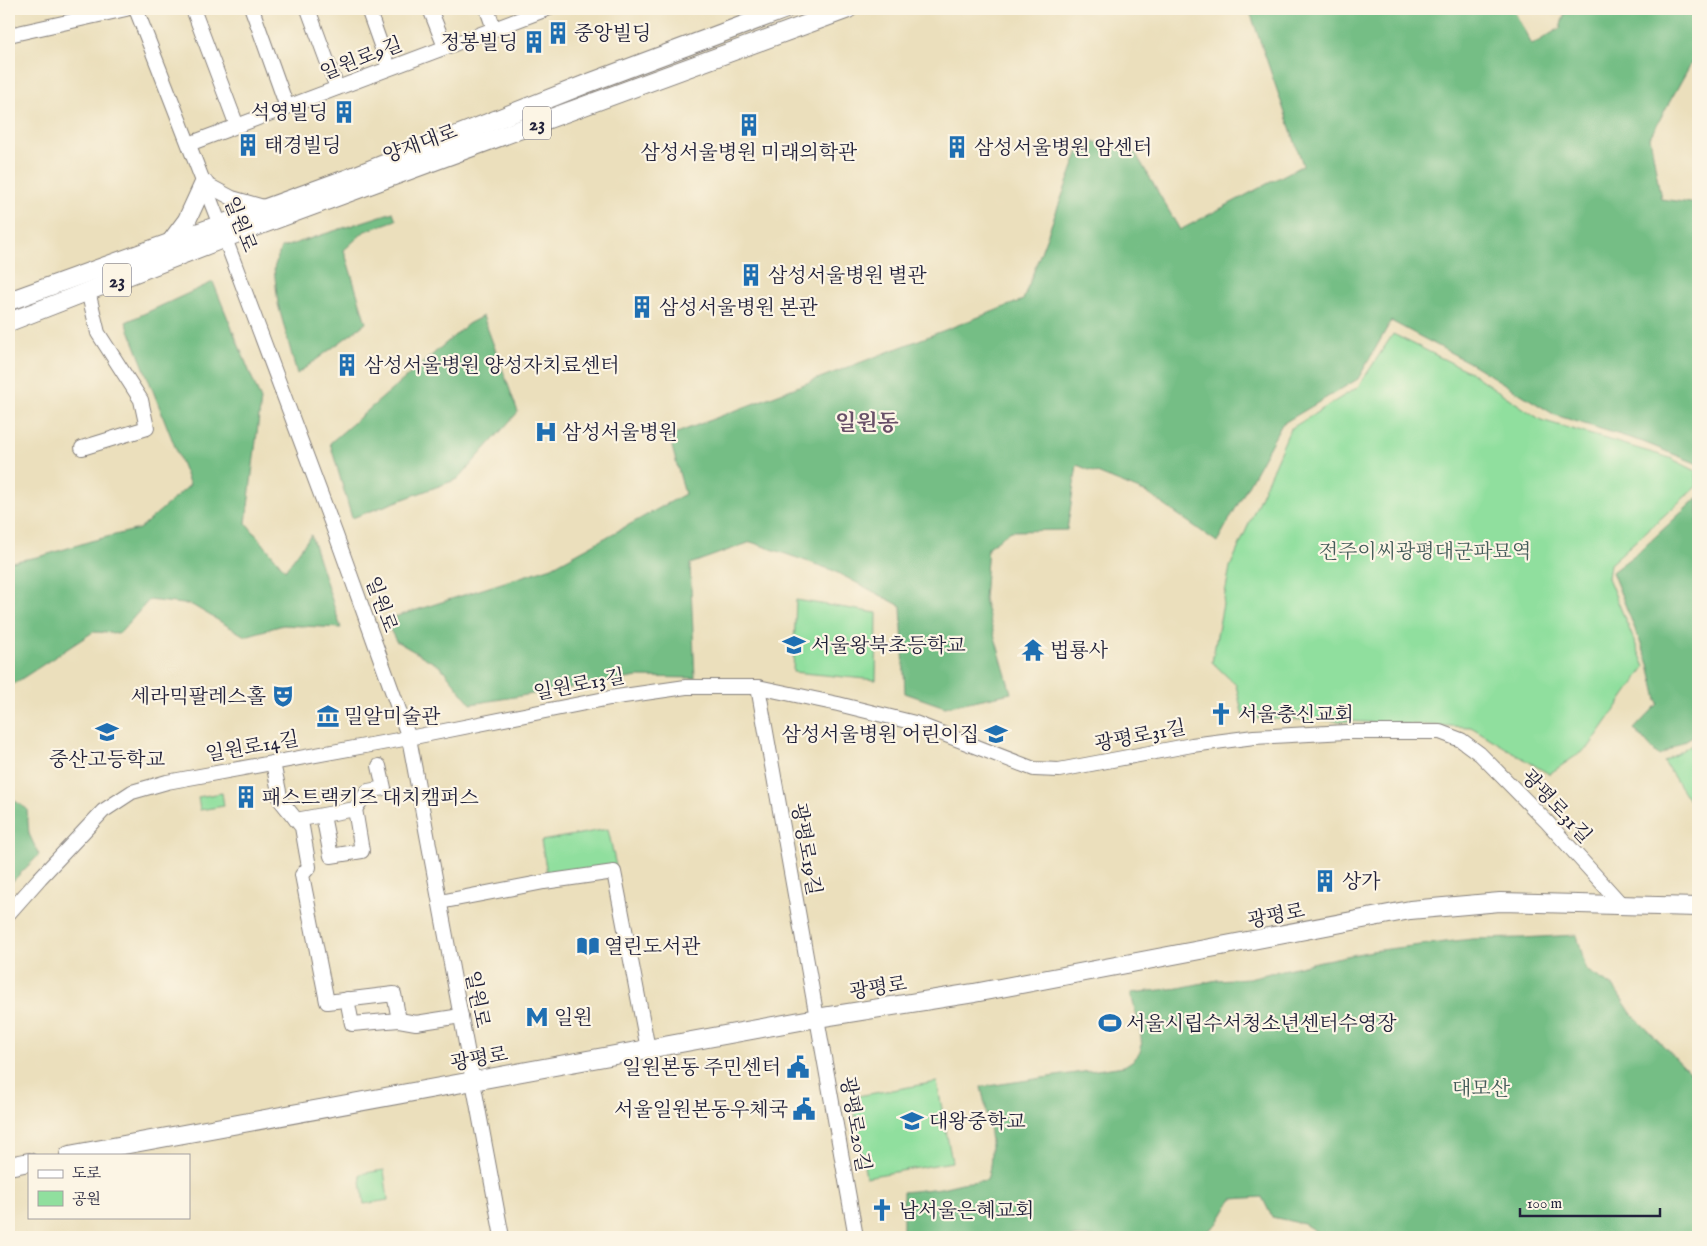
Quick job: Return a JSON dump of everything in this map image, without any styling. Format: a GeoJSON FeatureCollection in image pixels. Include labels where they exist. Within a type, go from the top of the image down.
{"type":"FeatureCollection","features":[{"type":"Feature","properties":{"kind":"main road","name":"양재대로"},"geometry":{"type":"LineString","coordinates":[[9,322],[88,291],[222,231],[267,208],[346,179],[586,84],[786,9]]}},
{"type":"Feature","properties":{"kind":"main road","name":"양재대로"},"geometry":{"type":"LineString","coordinates":[[9,301],[170,243],[222,231],[848,9]]}},
{"type":"Feature","properties":{"kind":"main road"},"geometry":{"type":"LineString","coordinates":[[170,243],[187,220],[204,183]]}},
{"type":"Feature","properties":{"kind":"main road","name":"광평로"},"geometry":{"type":"LineString","coordinates":[[74,1154],[817,1018],[974,993],[1410,910],[1500,902],[1698,907]]}},
{"type":"Feature","properties":{"kind":"main road"},"geometry":{"type":"LineString","coordinates":[[9,1166],[28,1162]]}},
{"type":"Feature","properties":{"kind":"street"},"geometry":{"type":"LineString","coordinates":[[9,35],[126,9]]}},
{"type":"Feature","properties":{"kind":"street","name":"일원로"},"geometry":{"type":"LineString","coordinates":[[136,9],[204,183],[336,535],[409,738],[502,1237]]}},
{"type":"Feature","properties":{"kind":"street"},"geometry":{"type":"LineString","coordinates":[[193,9],[237,126]]}},
{"type":"Feature","properties":{"kind":"street"},"geometry":{"type":"LineString","coordinates":[[252,9],[287,107]]}},
{"type":"Feature","properties":{"kind":"street"},"geometry":{"type":"LineString","coordinates":[[308,9],[337,88]]}},
{"type":"Feature","properties":{"kind":"street"},"geometry":{"type":"LineString","coordinates":[[368,9],[390,68]]}},
{"type":"Feature","properties":{"kind":"street"},"geometry":{"type":"LineString","coordinates":[[430,9],[445,47]]}},
{"type":"Feature","properties":{"kind":"street"},"geometry":{"type":"LineString","coordinates":[[486,9],[494,29]]}},
{"type":"Feature","properties":{"kind":"street","name":"일원로9길"},"geometry":{"type":"LineString","coordinates":[[189,144],[547,9]]}},
{"type":"Feature","properties":{"kind":"street"},"geometry":{"type":"LineString","coordinates":[[204,183],[232,198],[267,208]]}},
{"type":"Feature","properties":{"kind":"street"},"geometry":{"type":"LineString","coordinates":[[82,448],[147,428],[141,400],[98,332],[88,291]]}},
{"type":"Feature","properties":{"kind":"street","name":"일원로13길"},"geometry":{"type":"LineString","coordinates":[[409,738],[610,698],[686,687],[758,686]]}},
{"type":"Feature","properties":{"kind":"street","name":"광평로31길"},"geometry":{"type":"LineString","coordinates":[[758,686],[915,723],[1034,769],[1059,770],[1192,745],[1254,737],[1346,732],[1440,732],[1461,740],[1480,754],[1547,822],[1621,904]]}},
{"type":"Feature","properties":{"kind":"street","name":"광평로19길"},"geometry":{"type":"LineString","coordinates":[[758,686],[817,1018]]}},
{"type":"Feature","properties":{"kind":"street","name":"일원로14길"},"geometry":{"type":"LineString","coordinates":[[9,914],[103,811],[132,792],[167,782],[409,738]]}},
{"type":"Feature","properties":{"kind":"street"},"geometry":{"type":"LineString","coordinates":[[273,763],[280,802],[302,827],[309,867],[302,875],[327,1002],[394,994],[399,1020]]}},
{"type":"Feature","properties":{"kind":"street"},"geometry":{"type":"LineString","coordinates":[[296,820],[355,809],[368,791],[384,788],[379,766]]}},
{"type":"Feature","properties":{"kind":"street"},"geometry":{"type":"LineString","coordinates":[[323,815],[331,856],[362,851],[355,809]]}},
{"type":"Feature","properties":{"kind":"street"},"geometry":{"type":"LineString","coordinates":[[440,902],[544,882],[614,872],[648,1049]]}},
{"type":"Feature","properties":{"kind":"street"},"geometry":{"type":"LineString","coordinates":[[347,1000],[352,1024],[399,1020],[416,1023],[461,1016]]}},
{"type":"Feature","properties":{"kind":"street","name":"광평로20길"},"geometry":{"type":"LineString","coordinates":[[817,1018],[856,1237]]}},
{"type":"Feature","properties":{"kind":"green space"},"geometry":{"type":"Polygon","coordinates":[[[1249,9],[1513,9],[1532,45],[1560,28],[1566,9],[1698,9],[1698,51],[1650,137],[1661,199],[1698,204],[1698,464],[1643,442],[1555,415],[1472,364],[1391,321],[1358,379],[1282,424],[1217,542],[1147,493],[1077,465],[1067,530],[1011,531],[988,547],[984,599],[1011,693],[945,707],[905,693],[901,606],[832,570],[751,542],[690,564],[695,678],[638,677],[471,704],[441,667],[396,641],[385,620],[552,567],[685,494],[669,436],[1023,300],[1082,143],[1129,142],[1180,230],[1303,165],[1249,9]]]}},
{"type":"Feature","properties":{"kind":"green space"},"geometry":{"type":"Polygon","coordinates":[[[393,212],[396,220],[365,231],[344,250],[366,323],[297,374],[278,304],[274,268],[281,248],[393,212]]]}},
{"type":"Feature","properties":{"kind":"green space"},"geometry":{"type":"Polygon","coordinates":[[[213,282],[261,400],[246,523],[285,570],[311,535],[341,628],[283,625],[245,636],[192,605],[149,600],[120,633],[93,632],[9,687],[9,559],[11,562],[42,556],[139,529],[190,485],[126,322],[213,282]]]}},
{"type":"Feature","properties":{"kind":"green space"},"geometry":{"type":"Polygon","coordinates":[[[483,316],[518,412],[458,479],[352,518],[330,443],[468,324],[483,316]]]}},
{"type":"Feature","properties":{"kind":"green space","name":"전주이씨광평대군파묘역"},"geometry":{"type":"Polygon","coordinates":[[[1393,334],[1470,372],[1541,420],[1670,458],[1696,471],[1697,486],[1610,564],[1608,578],[1645,667],[1589,747],[1549,774],[1471,727],[1243,717],[1236,685],[1212,662],[1230,567],[1290,429],[1358,387],[1393,334]]]}},
{"type":"Feature","properties":{"kind":"green space"},"geometry":{"type":"Polygon","coordinates":[[[1698,497],[1698,733],[1659,756],[1634,729],[1658,704],[1649,664],[1612,572],[1641,550],[1698,497]]]}},
{"type":"Feature","properties":{"kind":"green space"},"geometry":{"type":"Polygon","coordinates":[[[796,600],[877,613],[876,680],[793,672],[796,600]]]}},
{"type":"Feature","properties":{"kind":"green space"},"geometry":{"type":"Polygon","coordinates":[[[1698,740],[1698,814],[1664,762],[1698,740]]]}},
{"type":"Feature","properties":{"kind":"green space"},"geometry":{"type":"Polygon","coordinates":[[[222,793],[224,806],[200,810],[198,797],[222,793]]]}},
{"type":"Feature","properties":{"kind":"green space"},"geometry":{"type":"Polygon","coordinates":[[[9,797],[27,809],[29,834],[39,855],[9,885],[9,797]]]}},
{"type":"Feature","properties":{"kind":"green space"},"geometry":{"type":"Polygon","coordinates":[[[608,829],[616,866],[548,878],[541,841],[608,829]]]}},
{"type":"Feature","properties":{"kind":"green space","name":"대모산"},"geometry":{"type":"Polygon","coordinates":[[[1577,935],[1586,970],[1614,987],[1631,1013],[1698,1081],[1698,1237],[1325,1237],[1304,1224],[1272,1217],[1262,1197],[1232,1199],[1217,1224],[1200,1237],[885,1237],[903,1231],[903,1192],[987,1180],[990,1168],[991,1145],[981,1087],[1124,1066],[1137,1057],[1142,1044],[1131,993],[1179,988],[1217,980],[1249,978],[1372,951],[1472,939],[1577,935]]]}},
{"type":"Feature","properties":{"kind":"green space"},"geometry":{"type":"Polygon","coordinates":[[[937,1082],[952,1162],[866,1177],[852,1097],[937,1082]]]}},
{"type":"Feature","properties":{"kind":"green space"},"geometry":{"type":"Polygon","coordinates":[[[384,1170],[388,1200],[364,1204],[360,1174],[384,1170]]]}},
{"type":"Feature","properties":{"kind":"place","name":"중앙빌딩"},"geometry":{"type":"Point","coordinates":[558,33]}},
{"type":"Feature","properties":{"kind":"place","name":"정봉빌딩"},"geometry":{"type":"Point","coordinates":[534,42]}},
{"type":"Feature","properties":{"kind":"place","name":"석영빌딩"},"geometry":{"type":"Point","coordinates":[344,112]}},
{"type":"Feature","properties":{"kind":"place","name":"삼성서울병원 미래의학관"},"geometry":{"type":"Point","coordinates":[749,125]}},
{"type":"Feature","properties":{"kind":"place","name":"태경빌딩"},"geometry":{"type":"Point","coordinates":[248,145]}},
{"type":"Feature","properties":{"kind":"place","name":"삼성서울병원 암센터"},"geometry":{"type":"Point","coordinates":[957,147]}},
{"type":"Feature","properties":{"kind":"place","name":"삼성서울병원 별관"},"geometry":{"type":"Point","coordinates":[751,275]}},
{"type":"Feature","properties":{"kind":"place","name":"삼성서울병원 본관"},"geometry":{"type":"Point","coordinates":[642,307]}},
{"type":"Feature","properties":{"kind":"place","name":"삼성서울병원 양성자치료센터"},"geometry":{"type":"Point","coordinates":[347,365]}},
{"type":"Feature","properties":{"kind":"place","name":"삼성서울병원"},"geometry":{"type":"Point","coordinates":[546,432]}},
{"type":"Feature","properties":{"kind":"place","name":"서울왕북초등학교"},"geometry":{"type":"Point","coordinates":[794,645]}},
{"type":"Feature","properties":{"kind":"place","name":"법룡사"},"geometry":{"type":"Point","coordinates":[1033,650]}},
{"type":"Feature","properties":{"kind":"place","name":"세라믹팔레스홀"},"geometry":{"type":"Point","coordinates":[283,696]}},
{"type":"Feature","properties":{"kind":"place","name":"서울충신교회"},"geometry":{"type":"Point","coordinates":[1221,714]}},
{"type":"Feature","properties":{"kind":"place","name":"밀알미술관"},"geometry":{"type":"Point","coordinates":[328,716]}},
{"type":"Feature","properties":{"kind":"place","name":"중산고등학교"},"geometry":{"type":"Point","coordinates":[107,732]}},
{"type":"Feature","properties":{"kind":"place","name":"삼성서울병원 어린이집"},"geometry":{"type":"Point","coordinates":[996,734]}},
{"type":"Feature","properties":{"kind":"place","name":"패스트랙키즈 대치캠퍼스"},"geometry":{"type":"Point","coordinates":[246,797]}},
{"type":"Feature","properties":{"kind":"place","name":"상가"},"geometry":{"type":"Point","coordinates":[1325,881]}},
{"type":"Feature","properties":{"kind":"place","name":"열린도서관"},"geometry":{"type":"Point","coordinates":[588,946]}},
{"type":"Feature","properties":{"kind":"place","name":"일원"},"geometry":{"type":"Point","coordinates":[537,1017]}},
{"type":"Feature","properties":{"kind":"place","name":"서울시립수서청소년센터수영장"},"geometry":{"type":"Point","coordinates":[1110,1023]}},
{"type":"Feature","properties":{"kind":"place","name":"일원본동 주민센터"},"geometry":{"type":"Point","coordinates":[798,1067]}},
{"type":"Feature","properties":{"kind":"place","name":"서울일원본동우체국"},"geometry":{"type":"Point","coordinates":[804,1109]}},
{"type":"Feature","properties":{"kind":"place","name":"대왕중학교"},"geometry":{"type":"Point","coordinates":[912,1121]}},
{"type":"Feature","properties":{"kind":"place","name":"남서울은혜교회"},"geometry":{"type":"Point","coordinates":[882,1210]}},
{"type":"Feature","properties":{"kind":"district","name":"일원동"},"geometry":{"type":"Point","coordinates":[867,422]}}]}
